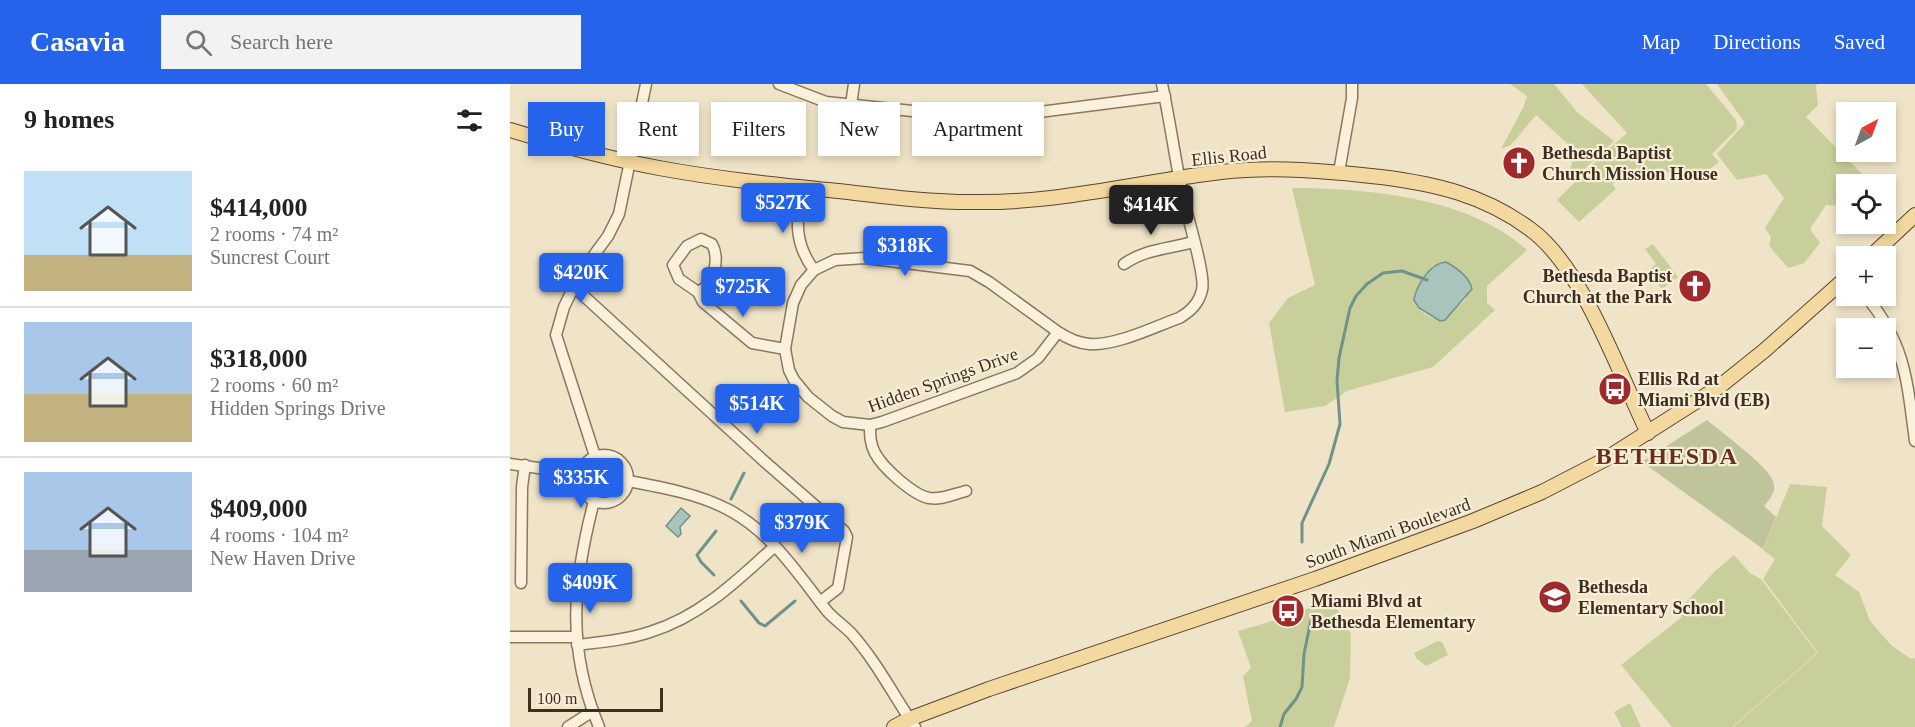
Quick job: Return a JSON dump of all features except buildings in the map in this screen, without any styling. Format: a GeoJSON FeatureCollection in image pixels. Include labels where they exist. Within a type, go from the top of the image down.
{"type":"FeatureCollection","features":[{"type":"Feature","properties":{"kind":"main road","name":"Ellis Road"},"geometry":{"type":"LineString","coordinates":[[510,130],[661,169],[916,199],[994,203],[1038,200],[1220,172],[1272,169],[1339,172],[1423,183],[1494,205],[1533,231],[1561,260],[1583,295],[1648,433]]}},
{"type":"Feature","properties":{"kind":"main road"},"geometry":{"type":"LineString","coordinates":[[1881,246],[1915,215]]}},
{"type":"Feature","properties":{"kind":"main road","name":"South Miami Boulevard"},"geometry":{"type":"LineString","coordinates":[[894,727],[912,723],[999,686],[1315,579],[1499,511],[1579,474],[1692,406],[1743,369],[1836,287]]}},
{"type":"Feature","properties":{"kind":"street"},"geometry":{"type":"LineString","coordinates":[[595,456],[556,335],[564,307],[580,274],[608,236],[619,214],[646,84]]}},
{"type":"Feature","properties":{"kind":"street"},"geometry":{"type":"LineString","coordinates":[[779,84],[789,90],[826,102]]}},
{"type":"Feature","properties":{"kind":"street"},"geometry":{"type":"LineString","coordinates":[[852,102],[855,84]]}},
{"type":"Feature","properties":{"kind":"street"},"geometry":{"type":"LineString","coordinates":[[801,187],[797,232],[800,246],[814,270],[835,260],[855,257],[970,271],[1058,332],[1080,342],[1102,343],[1179,318],[1196,303],[1202,290],[1203,283],[1179,179],[1162,84]]}},
{"type":"Feature","properties":{"kind":"street"},"geometry":{"type":"LineString","coordinates":[[1339,172],[1352,98],[1352,84]]}},
{"type":"Feature","properties":{"kind":"street"},"geometry":{"type":"LineString","coordinates":[[900,110],[960,116],[1008,116],[1165,96]]}},
{"type":"Feature","properties":{"kind":"street"},"geometry":{"type":"LineString","coordinates":[[698,292],[711,279],[716,256],[712,244],[701,239],[687,246],[673,265],[679,279],[698,292],[703,302],[752,343],[785,349]]}},
{"type":"Feature","properties":{"kind":"street"},"geometry":{"type":"LineString","coordinates":[[1124,264],[1134,256],[1193,242]]}},
{"type":"Feature","properties":{"kind":"street","name":"Hidden Springs Drive"},"geometry":{"type":"LineString","coordinates":[[814,270],[801,285],[793,303],[785,349],[786,360],[794,380],[808,397],[843,422],[870,425],[1017,373],[1038,358],[1058,332]]}},
{"type":"Feature","properties":{"kind":"street"},"geometry":{"type":"LineString","coordinates":[[574,287],[844,531],[847,537],[838,588],[820,602]]}},
{"type":"Feature","properties":{"kind":"street"},"geometry":{"type":"LineString","coordinates":[[1873,306],[1891,333],[1903,361],[1915,441]]}},
{"type":"Feature","properties":{"kind":"street"},"geometry":{"type":"LineString","coordinates":[[870,425],[875,454],[913,491],[929,498],[966,491]]}},
{"type":"Feature","properties":{"kind":"street"},"geometry":{"type":"LineString","coordinates":[[595,456],[611,456],[624,466],[628,481],[626,489],[616,500],[609,503],[594,501],[582,490],[580,474],[588,460],[595,456]]}},
{"type":"Feature","properties":{"kind":"street"},"geometry":{"type":"LineString","coordinates":[[510,464],[580,474]]}},
{"type":"Feature","properties":{"kind":"street"},"geometry":{"type":"LineString","coordinates":[[521,583],[522,488],[525,465]]}},
{"type":"Feature","properties":{"kind":"street"},"geometry":{"type":"LineString","coordinates":[[628,481],[688,495],[728,510],[759,531],[800,574],[835,620],[850,632],[872,660],[912,723]]}},
{"type":"Feature","properties":{"kind":"street"},"geometry":{"type":"LineString","coordinates":[[594,501],[581,553],[576,600],[577,641],[585,686],[599,727]]}},
{"type":"Feature","properties":{"kind":"street"},"geometry":{"type":"LineString","coordinates":[[510,637],[577,641],[633,637],[668,625],[723,593],[775,546]]}},
{"type":"Feature","properties":{"kind":"street"},"geometry":{"type":"LineString","coordinates":[[568,727],[593,711]]}},
{"type":"Feature","properties":{"kind":"green space"},"geometry":{"type":"Polygon","coordinates":[[[1510,84],[1554,84],[1578,113],[1614,141],[1574,179],[1566,178],[1572,164],[1571,147],[1536,115],[1511,145],[1501,149],[1527,96],[1510,84]]]}},
{"type":"Feature","properties":{"kind":"green space"},"geometry":{"type":"Polygon","coordinates":[[[1582,84],[1706,84],[1736,120],[1737,129],[1712,154],[1719,162],[1692,182],[1682,181],[1661,168],[1648,179],[1638,167],[1612,184],[1616,189],[1579,222],[1557,200],[1627,133],[1582,84]]]}},
{"type":"Feature","properties":{"kind":"green space"},"geometry":{"type":"Polygon","coordinates":[[[1717,84],[1818,84],[1816,86],[1818,105],[1806,117],[1836,147],[1836,162],[1850,162],[1862,174],[1836,174],[1836,206],[1826,205],[1810,229],[1820,243],[1804,263],[1788,268],[1769,246],[1771,237],[1765,228],[1784,198],[1766,174],[1737,180],[1717,154],[1745,123],[1717,84]]]}},
{"type":"Feature","properties":{"kind":"green space"},"geometry":{"type":"Polygon","coordinates":[[[1292,188],[1352,190],[1416,199],[1447,207],[1503,232],[1527,250],[1487,286],[1487,303],[1495,310],[1433,367],[1347,391],[1325,406],[1285,412],[1269,323],[1288,298],[1315,285],[1292,188]],[[1435,265],[1421,282],[1416,298],[1417,305],[1422,311],[1430,317],[1443,321],[1466,299],[1435,265]]]}},
{"type":"Feature","properties":{"kind":"green space"},"geometry":{"type":"Polygon","coordinates":[[[1653,244],[1678,277],[1662,289],[1648,270],[1656,264],[1645,249],[1653,244]]]}},
{"type":"Feature","properties":{"kind":"green space"},"geometry":{"type":"Polygon","coordinates":[[[1707,420],[1754,458],[1773,481],[1771,498],[1764,506],[1776,517],[1763,549],[1642,462],[1707,420]]]}},
{"type":"Feature","properties":{"kind":"green space"},"geometry":{"type":"Polygon","coordinates":[[[1790,484],[1827,487],[1822,526],[1851,555],[1835,575],[1859,592],[1870,621],[1891,645],[1911,659],[1915,658],[1915,727],[1733,727],[1818,653],[1763,579],[1775,559],[1763,550],[1790,484]]]}},
{"type":"Feature","properties":{"kind":"green space"},"geometry":{"type":"Polygon","coordinates":[[[1734,555],[1750,573],[1761,579],[1817,653],[1732,727],[1672,727],[1621,665],[1682,617],[1678,611],[1715,571],[1734,555]]]}},
{"type":"Feature","properties":{"kind":"green space"},"geometry":{"type":"Polygon","coordinates":[[[1332,600],[1351,634],[1350,678],[1334,727],[1245,727],[1252,721],[1243,676],[1251,668],[1238,631],[1332,600]]]}},
{"type":"Feature","properties":{"kind":"green space"},"geometry":{"type":"Polygon","coordinates":[[[1438,641],[1442,642],[1448,655],[1426,666],[1417,659],[1414,653],[1438,641]]]}},
{"type":"Feature","properties":{"kind":"green space"},"geometry":{"type":"Polygon","coordinates":[[[1630,703],[1641,727],[1622,727],[1614,712],[1630,703]]]}},
{"type":"Feature","properties":{"kind":"water"},"geometry":{"type":"Polygon","coordinates":[[[1446,262],[1465,276],[1472,289],[1445,320],[1440,321],[1419,308],[1414,300],[1418,288],[1429,271],[1440,263],[1446,262]]]}},
{"type":"Feature","properties":{"kind":"water"},"geometry":{"type":"Polygon","coordinates":[[[681,508],[690,516],[680,527],[681,534],[678,537],[666,526],[681,508]]]}},
{"type":"Feature","properties":{"kind":"waterway"},"geometry":{"type":"LineString","coordinates":[[1302,542],[1302,523],[1329,464],[1340,424],[1337,381],[1339,358],[1350,308],[1356,296],[1367,284],[1383,273],[1402,271],[1427,280]]}},
{"type":"Feature","properties":{"kind":"waterway"},"geometry":{"type":"LineString","coordinates":[[731,499],[744,473]]}},
{"type":"Feature","properties":{"kind":"waterway"},"geometry":{"type":"LineString","coordinates":[[714,575],[697,555],[716,531]]}},
{"type":"Feature","properties":{"kind":"waterway"},"geometry":{"type":"LineString","coordinates":[[741,601],[759,623],[765,626],[795,601]]}},
{"type":"Feature","properties":{"kind":"waterway"},"geometry":{"type":"LineString","coordinates":[[1280,727],[1284,714],[1302,687],[1304,654],[1311,620]]}},
{"type":"Feature","properties":{"kind":"place","name":"Bethesda Baptist Church Mission House"},"geometry":{"type":"Point","coordinates":[1519,163]}},
{"type":"Feature","properties":{"kind":"place","name":"Bethesda Baptist Church at the Park"},"geometry":{"type":"Point","coordinates":[1695,286]}},
{"type":"Feature","properties":{"kind":"place","name":"Ellis Rd at Miami Blvd (EB)"},"geometry":{"type":"Point","coordinates":[1615,389]}},
{"type":"Feature","properties":{"kind":"place","name":"Bethesda Elementary School"},"geometry":{"type":"Point","coordinates":[1555,597]}},
{"type":"Feature","properties":{"kind":"place","name":"Miami Blvd at Bethesda Elementary"},"geometry":{"type":"Point","coordinates":[1288,611]}},
{"type":"Feature","properties":{"kind":"district","name":"BETHESDA"},"geometry":{"type":"Point","coordinates":[1667,456]}}]}
